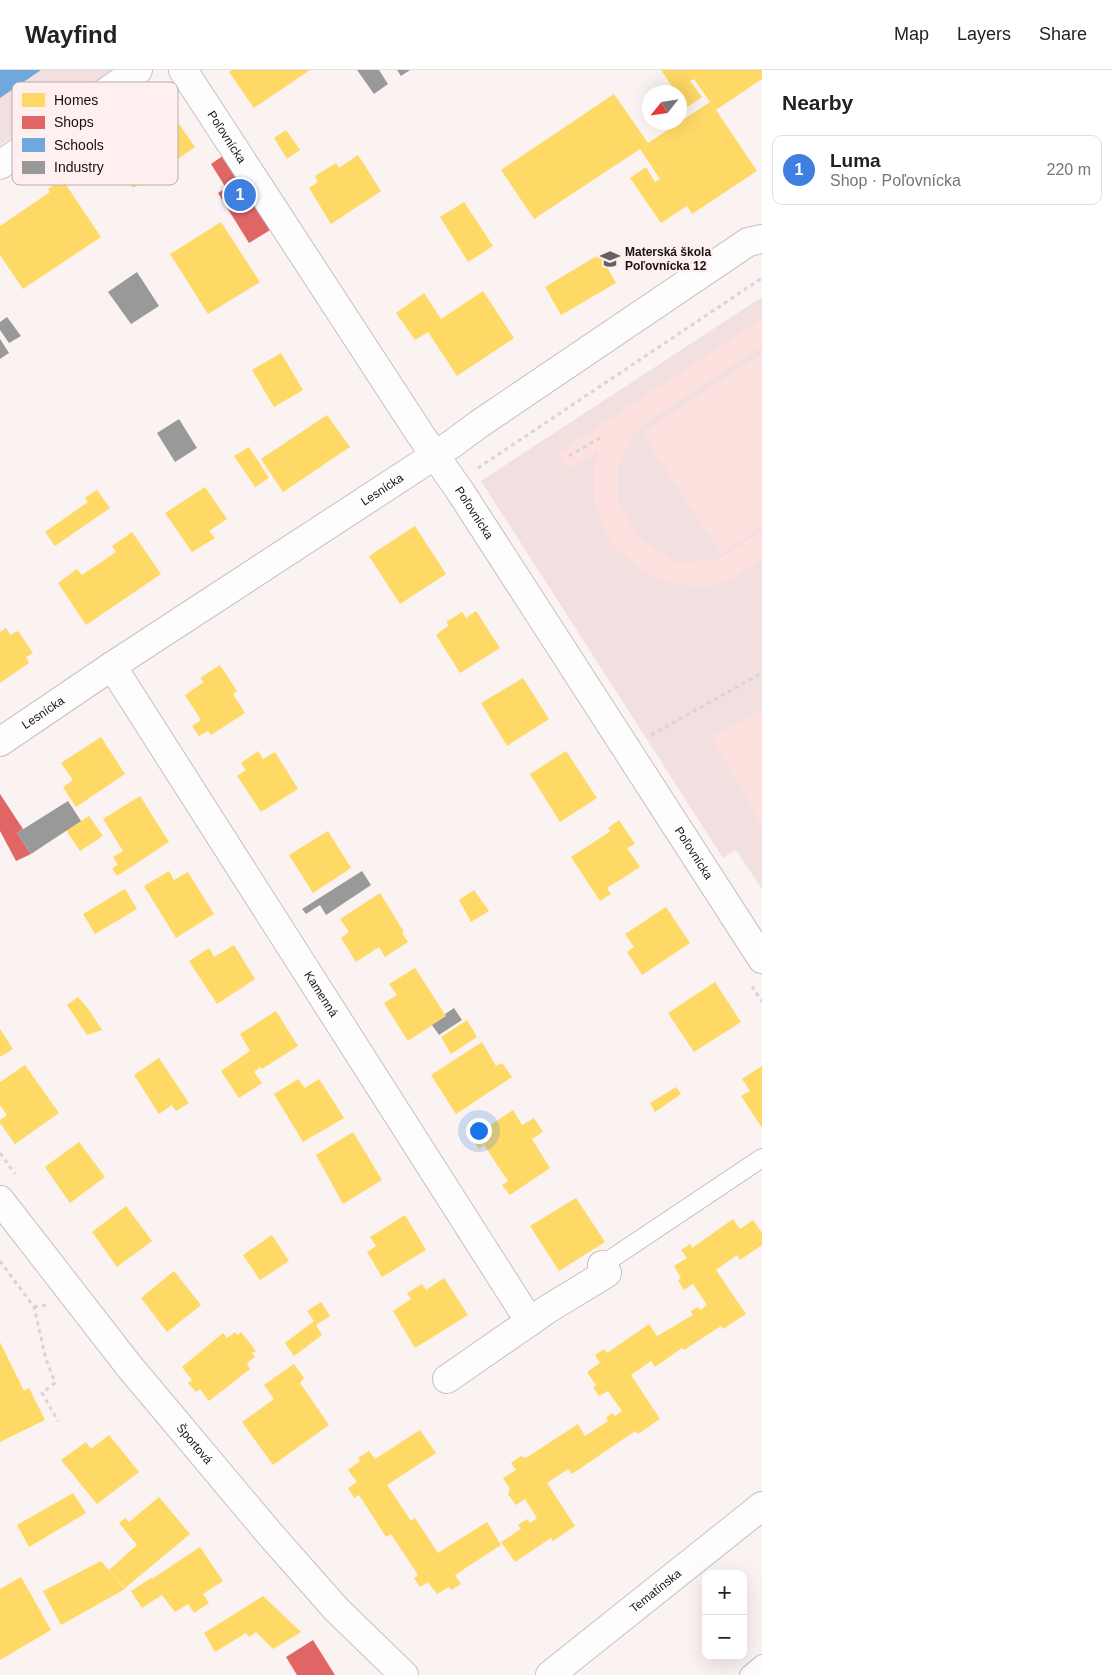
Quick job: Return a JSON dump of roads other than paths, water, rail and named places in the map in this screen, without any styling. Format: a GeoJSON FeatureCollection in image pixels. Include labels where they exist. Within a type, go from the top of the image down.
{"type":"FeatureCollection","features":[{"type":"Feature","properties":{"kind":"street"},"geometry":{"type":"LineString","coordinates":[[121,82],[138,70]]}},
{"type":"Feature","properties":{"kind":"street","name":"Poľovnícka"},"geometry":{"type":"LineString","coordinates":[[183,70],[460,491],[762,959]]}},
{"type":"Feature","properties":{"kind":"street"},"geometry":{"type":"LineString","coordinates":[[0,165],[12,157]]}},
{"type":"Feature","properties":{"kind":"street","name":"Lesnícka"},"geometry":{"type":"LineString","coordinates":[[0,742],[112,666],[435,455],[748,242],[762,238]]}},
{"type":"Feature","properties":{"kind":"street","name":"Kamenná"},"geometry":{"type":"LineString","coordinates":[[112,666],[530,1322]]}},
{"type":"Feature","properties":{"kind":"street","name":"Športová"},"geometry":{"type":"LineString","coordinates":[[0,1200],[129,1366],[263,1526],[336,1609],[404,1675]]}},
{"type":"Feature","properties":{"kind":"street"},"geometry":{"type":"LineString","coordinates":[[447,1379],[530,1322],[607,1273],[602,1264]]}},
{"type":"Feature","properties":{"kind":"street","name":"Tematínska"},"geometry":{"type":"LineString","coordinates":[[550,1675],[762,1506]]}},
{"type":"Feature","properties":{"kind":"lane"},"geometry":{"type":"LineString","coordinates":[[602,1264],[762,1158]]}},
{"type":"Feature","properties":{"kind":"lane"},"geometry":{"type":"LineString","coordinates":[[749,1675],[762,1664]]}},
{"type":"Feature","properties":{"kind":"place","name":"Luma"},"geometry":{"type":"Point","coordinates":[240,195]}},
{"type":"Feature","properties":{"kind":"place","name":"Materská škola Poľovnícka 12"},"geometry":{"type":"Point","coordinates":[610,259]}}]}
